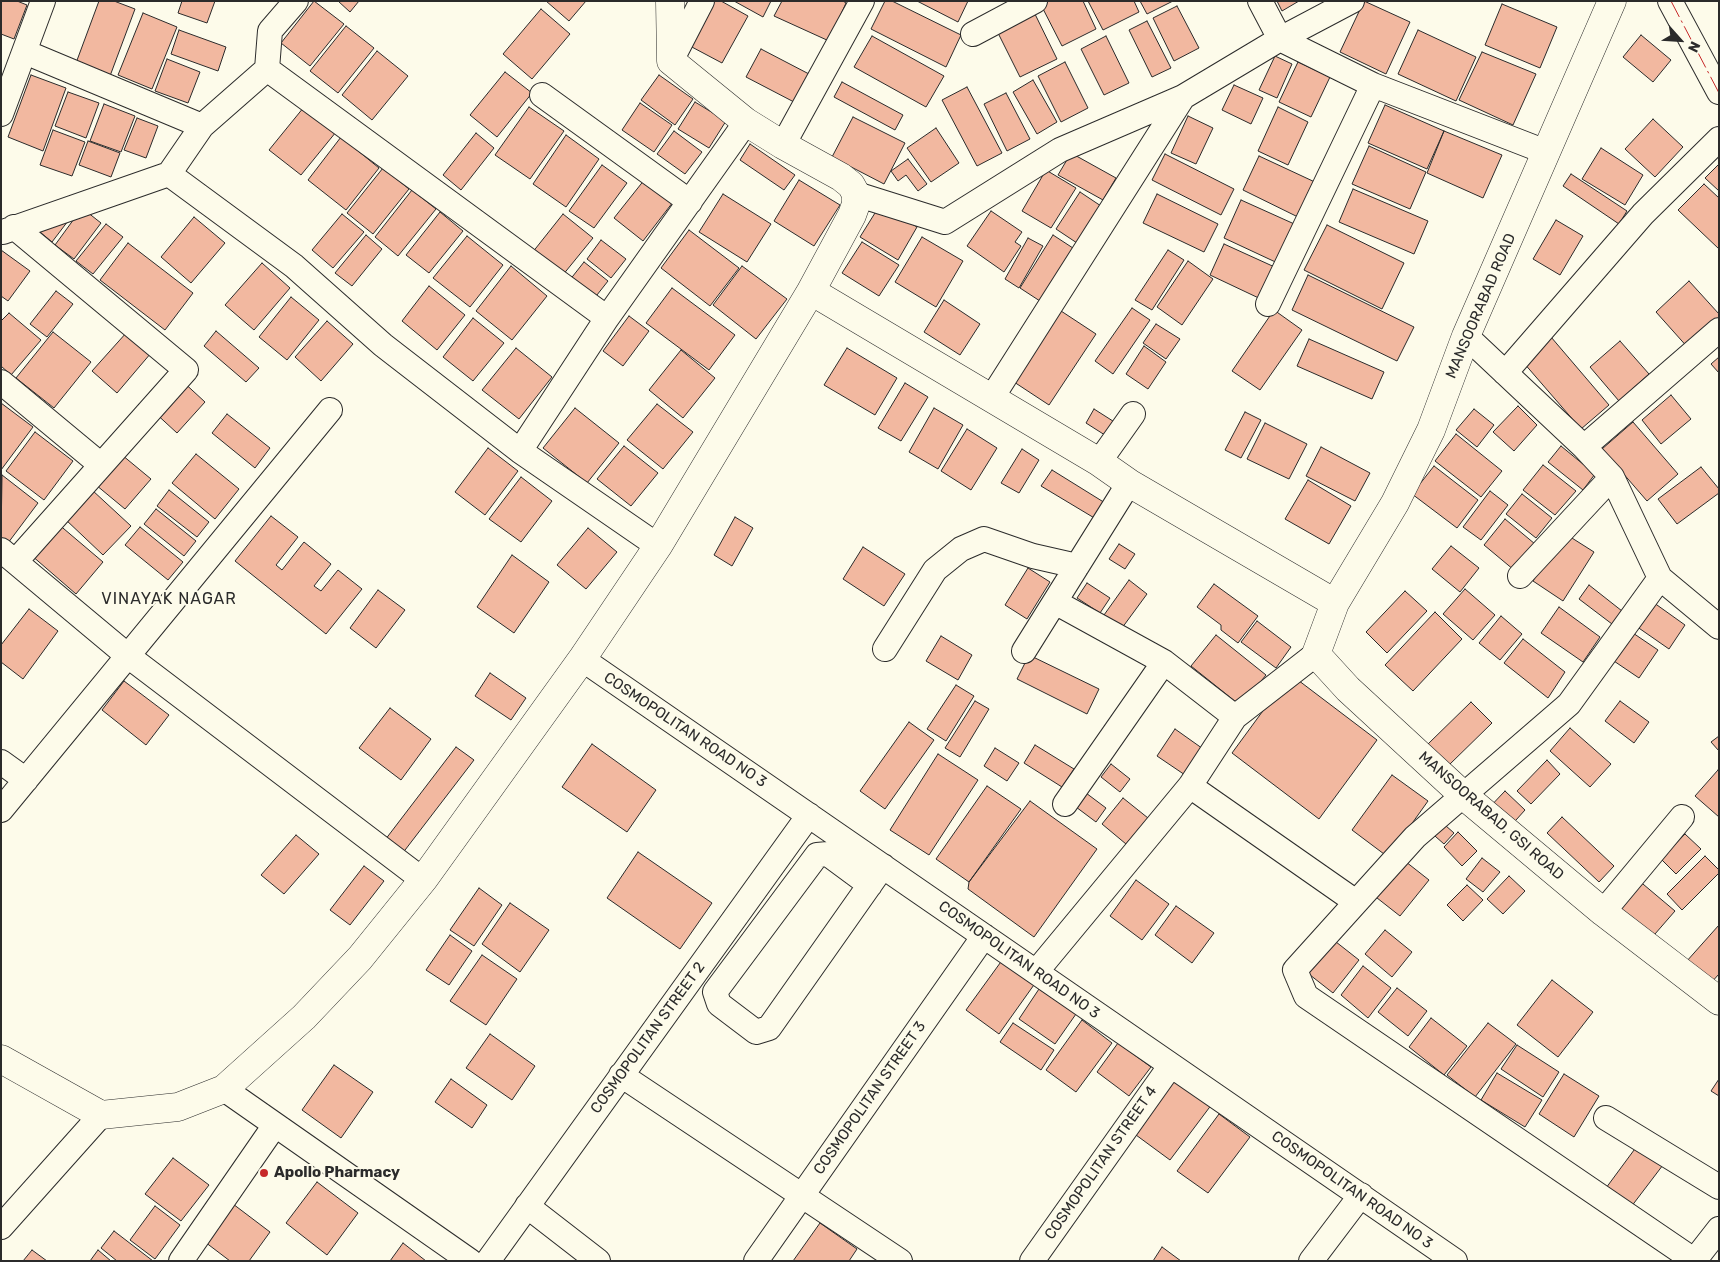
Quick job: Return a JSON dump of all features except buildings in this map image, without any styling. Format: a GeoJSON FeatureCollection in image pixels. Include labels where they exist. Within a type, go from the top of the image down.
{"type":"FeatureCollection","features":[{"type":"Feature","properties":{"kind":"street"},"geometry":{"type":"LineString","coordinates":[[1,114],[43,1]]}},
{"type":"Feature","properties":{"kind":"street"},"geometry":{"type":"LineString","coordinates":[[8,229],[170,174],[202,126],[267,69],[270,30],[296,1]]}},
{"type":"Feature","properties":{"kind":"street"},"geometry":{"type":"LineString","coordinates":[[671,61],[702,1]]}},
{"type":"Feature","properties":{"kind":"street"},"geometry":{"type":"LineString","coordinates":[[783,145],[862,1]]}},
{"type":"Feature","properties":{"kind":"street"},"geometry":{"type":"LineString","coordinates":[[973,34],[1035,1]]}},
{"type":"Feature","properties":{"kind":"street"},"geometry":{"type":"LineString","coordinates":[[1260,1],[1280,39],[1373,85],[1546,152]]}},
{"type":"Feature","properties":{"kind":"street"},"geometry":{"type":"LineString","coordinates":[[856,194],[946,222],[1060,150],[1183,97],[1280,39],[1352,1]]}},
{"type":"Feature","properties":{"kind":"street","name":"MANSOORABAD ROAD"},"geometry":{"type":"LineString","coordinates":[[1335,603],[1395,503],[1431,430],[1466,336],[1612,1]]}},
{"type":"Feature","properties":{"kind":"street"},"geometry":{"type":"LineString","coordinates":[[1670,1],[1719,92]]}},
{"type":"Feature","properties":{"kind":"street"},"geometry":{"type":"LineString","coordinates":[[1,1059],[101,1115],[178,1107],[224,1089],[323,998],[360,958],[423,880],[582,659],[658,546],[811,291],[852,215],[856,204],[856,194],[851,186],[841,177],[746,122],[671,61],[668,2]]}},
{"type":"Feature","properties":{"kind":"street"},"geometry":{"type":"LineString","coordinates":[[25,52],[202,126]]}},
{"type":"Feature","properties":{"kind":"street"},"geometry":{"type":"LineString","coordinates":[[267,69],[607,318]]}},
{"type":"Feature","properties":{"kind":"street"},"geometry":{"type":"LineString","coordinates":[[1268,304],[1373,85]]}},
{"type":"Feature","properties":{"kind":"street"},"geometry":{"type":"LineString","coordinates":[[542,95],[690,202]]}},
{"type":"Feature","properties":{"kind":"street"},"geometry":{"type":"LineString","coordinates":[[991,399],[1183,97]]}},
{"type":"Feature","properties":{"kind":"street"},"geometry":{"type":"LineString","coordinates":[[520,451],[607,318],[746,122]]}},
{"type":"Feature","properties":{"kind":"street"},"geometry":{"type":"LineString","coordinates":[[1504,373],[1643,214],[1719,140]]}},
{"type":"Feature","properties":{"kind":"street"},"geometry":{"type":"LineString","coordinates":[[170,174],[294,266],[383,345],[520,451],[658,546]]}},
{"type":"Feature","properties":{"kind":"street"},"geometry":{"type":"LineString","coordinates":[[8,229],[186,370],[101,465],[9,555],[128,656],[423,880]]}},
{"type":"Feature","properties":{"kind":"street"},"geometry":{"type":"LineString","coordinates":[[811,291],[1099,462],[1129,483],[1335,603],[1316,654],[1235,717],[1190,786],[1036,972]]}},
{"type":"Feature","properties":{"kind":"street"},"geometry":{"type":"LineString","coordinates":[[1584,447],[1719,330]]}},
{"type":"Feature","properties":{"kind":"street"},"geometry":{"type":"LineString","coordinates":[[1466,336],[1584,447],[1612,477],[1660,578],[1719,627]]}},
{"type":"Feature","properties":{"kind":"street"},"geometry":{"type":"LineString","coordinates":[[1,382],[101,465]]}},
{"type":"Feature","properties":{"kind":"street"},"geometry":{"type":"LineString","coordinates":[[1,810],[330,410]]}},
{"type":"Feature","properties":{"kind":"street"},"geometry":{"type":"LineString","coordinates":[[1099,462],[1133,414]]}},
{"type":"Feature","properties":{"kind":"street"},"geometry":{"type":"LineString","coordinates":[[1520,576],[1612,477]]}},
{"type":"Feature","properties":{"kind":"street"},"geometry":{"type":"LineString","coordinates":[[1024,651],[1129,483]]}},
{"type":"Feature","properties":{"kind":"street"},"geometry":{"type":"LineString","coordinates":[[885,649],[935,570],[961,549],[984,539],[1034,556],[1077,566]]}},
{"type":"Feature","properties":{"kind":"street"},"geometry":{"type":"LineString","coordinates":[[1660,578],[1569,704],[1415,837],[1295,970],[1306,996],[1694,1261],[1719,1229]]}},
{"type":"Feature","properties":{"kind":"street"},"geometry":{"type":"LineString","coordinates":[[1055,602],[1164,662],[1235,717]]}},
{"type":"Feature","properties":{"kind":"street","name":"MANSOORABAD, GSI ROAD"},"geometry":{"type":"LineString","coordinates":[[1316,654],[1348,689],[1463,794],[1603,912],[1719,1001]]}},
{"type":"Feature","properties":{"kind":"street","name":"COSMOPOLITAN ROAD NO 3"},"geometry":{"type":"LineString","coordinates":[[582,659],[809,815],[877,876],[984,936],[1456,1261]]}},
{"type":"Feature","properties":{"kind":"street"},"geometry":{"type":"LineString","coordinates":[[1065,804],[1164,662]]}},
{"type":"Feature","properties":{"kind":"street"},"geometry":{"type":"LineString","coordinates":[[1,762],[26,780]]}},
{"type":"Feature","properties":{"kind":"street"},"geometry":{"type":"LineString","coordinates":[[1190,786],[1356,902]]}},
{"type":"Feature","properties":{"kind":"street","name":"COSMOPOLITAN STREET 2"},"geometry":{"type":"LineString","coordinates":[[488,1261],[809,815]]}},
{"type":"Feature","properties":{"kind":"street"},"geometry":{"type":"LineString","coordinates":[[1603,912],[1682,817]]}},
{"type":"Feature","properties":{"kind":"street"},"geometry":{"type":"LineString","coordinates":[[828,854],[877,876],[769,1028],[756,1032],[718,1004],[715,992],[817,855],[828,854]]}},
{"type":"Feature","properties":{"kind":"street","name":"COSMOPOLITAN STREET 3"},"geometry":{"type":"LineString","coordinates":[[756,1261],[984,936]]}},
{"type":"Feature","properties":{"kind":"street","name":"COSMOPOLITAN STREET 4"},"geometry":{"type":"LineString","coordinates":[[1032,1261],[1171,1064]]}},
{"type":"Feature","properties":{"kind":"street"},"geometry":{"type":"LineString","coordinates":[[621,1075],[900,1261]]}},
{"type":"Feature","properties":{"kind":"street"},"geometry":{"type":"LineString","coordinates":[[224,1089],[470,1261]]}},
{"type":"Feature","properties":{"kind":"street"},"geometry":{"type":"LineString","coordinates":[[1,1227],[101,1115]]}},
{"type":"Feature","properties":{"kind":"street"},"geometry":{"type":"LineString","coordinates":[[1606,1118],[1719,1187]]}},
{"type":"Feature","properties":{"kind":"street"},"geometry":{"type":"LineString","coordinates":[[182,1261],[276,1125]]}},
{"type":"Feature","properties":{"kind":"street"},"geometry":{"type":"LineString","coordinates":[[1311,1261],[1361,1195]]}},
{"type":"Feature","properties":{"kind":"street"},"geometry":{"type":"LineString","coordinates":[[527,1206],[598,1261]]}},
{"type":"Feature","properties":{"kind":"power"},"geometry":{"type":"LineString","coordinates":[[1671,1],[1719,93]]}},
{"type":"Feature","properties":{"kind":"place","name":"Apollo Pharmacy"},"geometry":{"type":"Point","coordinates":[264,1173]}},
{"type":"Feature","properties":{"kind":"district","name":"VINAYAK NAGAR"},"geometry":{"type":"Point","coordinates":[169,599]}}]}
